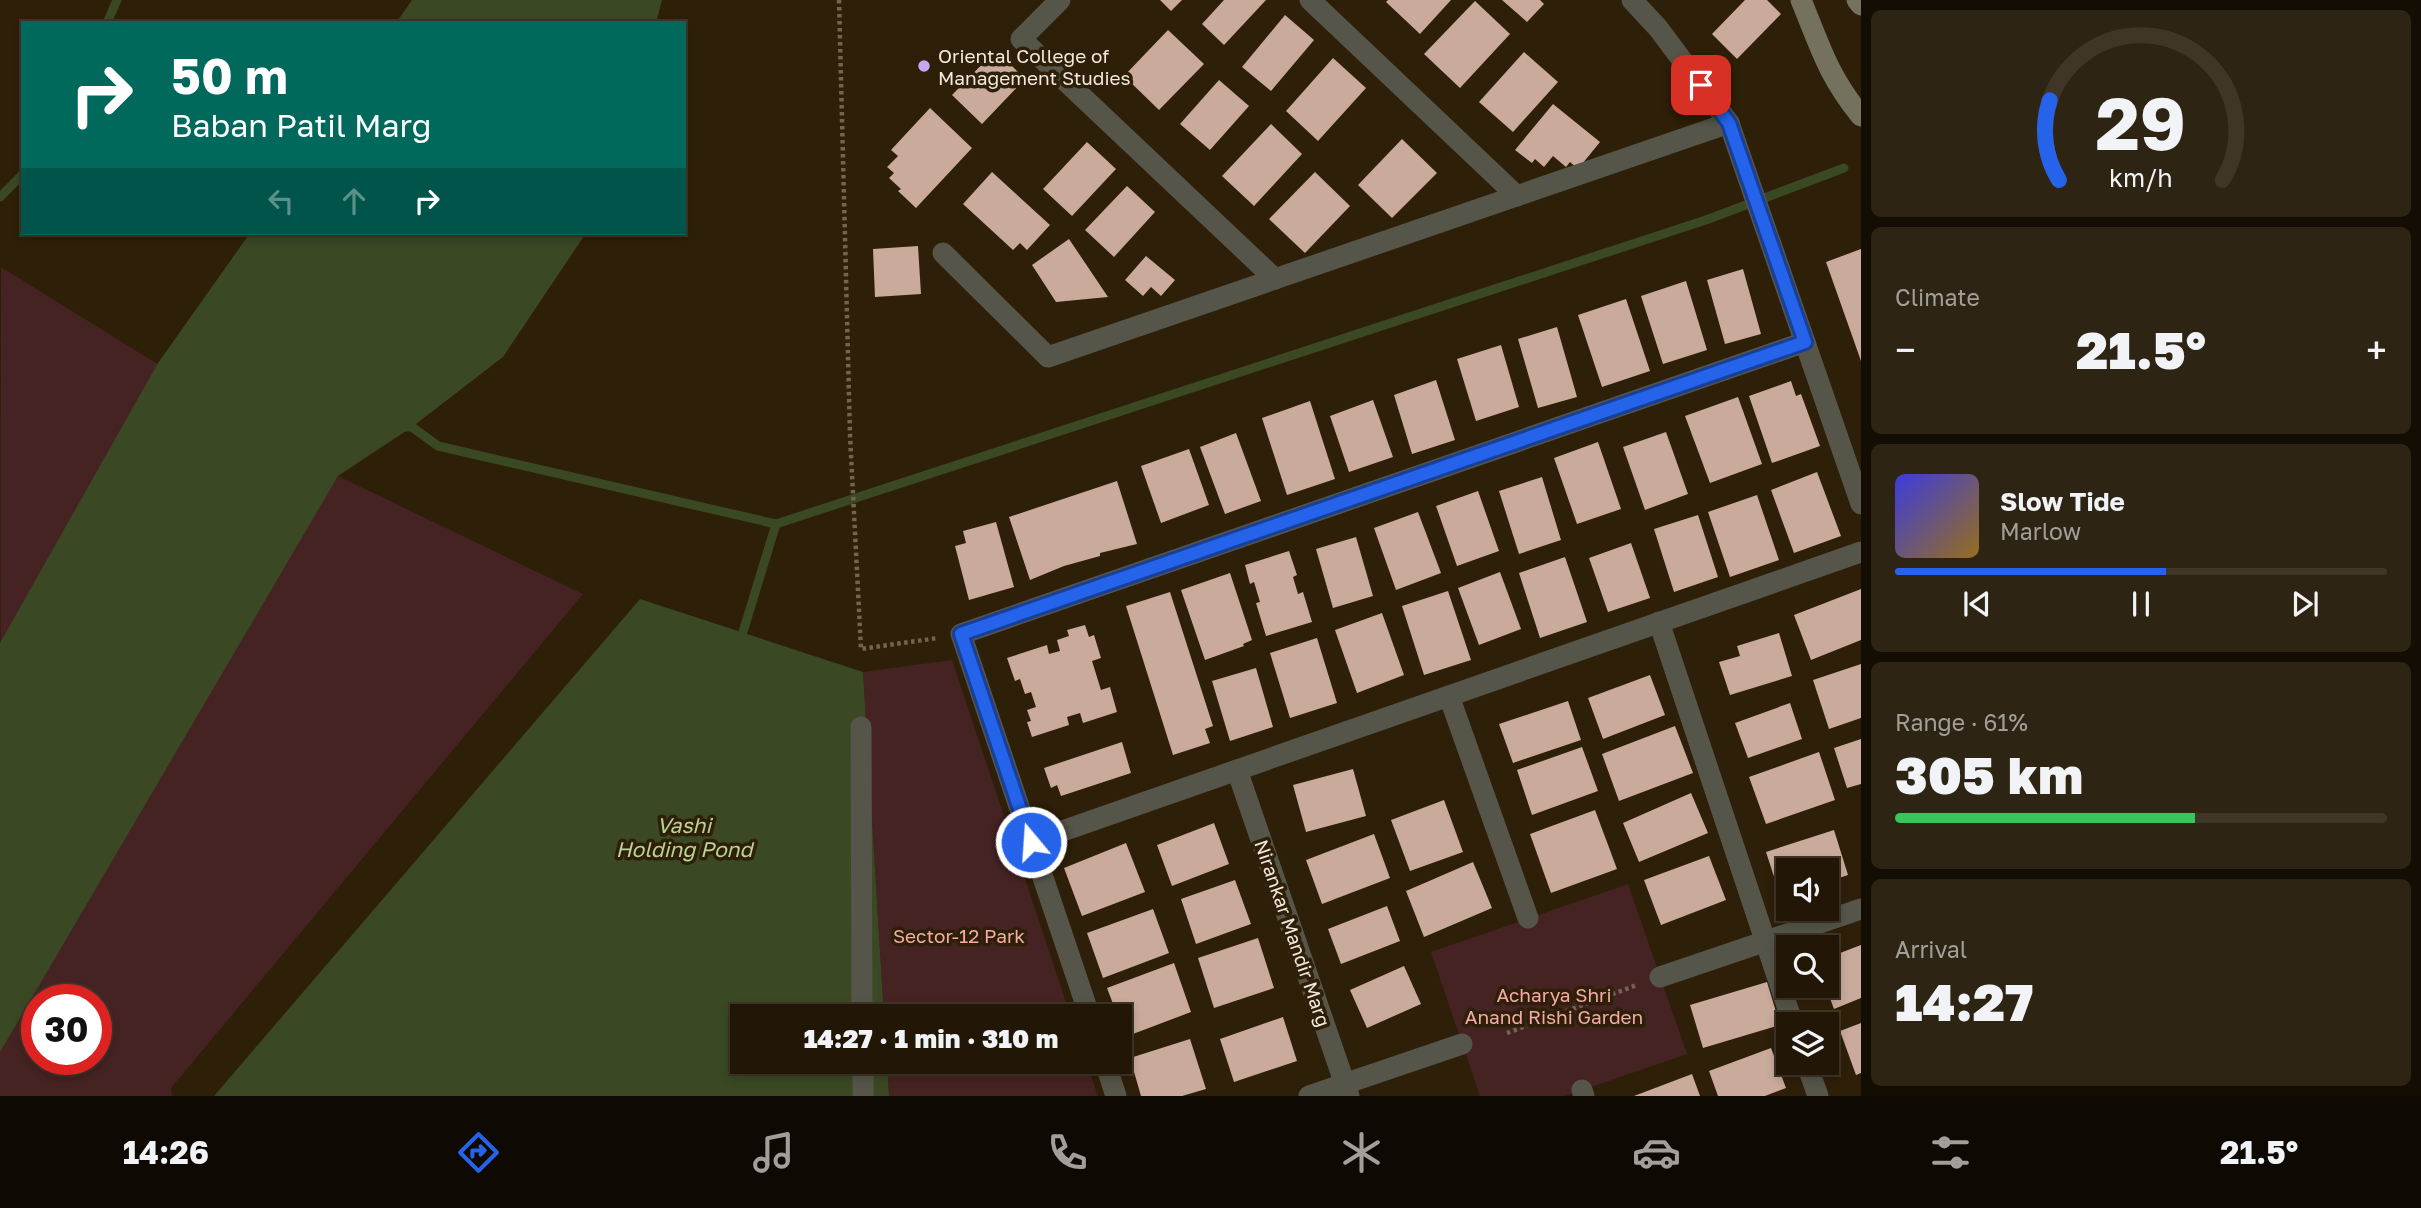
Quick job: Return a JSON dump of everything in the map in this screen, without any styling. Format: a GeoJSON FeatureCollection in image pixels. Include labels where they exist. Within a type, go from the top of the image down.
{"type":"FeatureCollection","features":[{"type":"Feature","properties":{"kind":"main road"},"geometry":{"type":"LineString","coordinates":[[1801,0],[1824,59],[1843,93],[1861,116]]}},
{"type":"Feature","properties":{"kind":"main road"},"geometry":{"type":"LineString","coordinates":[[1857,0],[1861,5]]}},
{"type":"Feature","properties":{"kind":"street"},"geometry":{"type":"LineString","coordinates":[[1060,0],[1021,39],[1275,279]]}},
{"type":"Feature","properties":{"kind":"street"},"geometry":{"type":"LineString","coordinates":[[1310,0],[1517,196]]}},
{"type":"Feature","properties":{"kind":"street"},"geometry":{"type":"LineString","coordinates":[[1632,0],[1658,29],[1729,123],[1861,504]]}},
{"type":"Feature","properties":{"kind":"street"},"geometry":{"type":"LineString","coordinates":[[943,253],[1048,357],[1729,123]]}},
{"type":"Feature","properties":{"kind":"street"},"geometry":{"type":"LineString","coordinates":[[1086,1004],[961,634],[1805,342]]}},
{"type":"Feature","properties":{"kind":"street"},"geometry":{"type":"LineString","coordinates":[[1031,842],[1861,552]]}},
{"type":"Feature","properties":{"kind":"street"},"geometry":{"type":"LineString","coordinates":[[1659,622],[1790,1012]]}},
{"type":"Feature","properties":{"kind":"street"},"geometry":{"type":"LineString","coordinates":[[1448,696],[1528,918]]}},
{"type":"Feature","properties":{"kind":"street"},"geometry":{"type":"LineString","coordinates":[[861,727],[862,1004]]}},
{"type":"Feature","properties":{"kind":"street","name":"Nirankar Mandir Marg"},"geometry":{"type":"LineString","coordinates":[[1237,770],[1347,1090]]}},
{"type":"Feature","properties":{"kind":"street"},"geometry":{"type":"LineString","coordinates":[[1660,977],[1861,909]]}},
{"type":"Feature","properties":{"kind":"street"},"geometry":{"type":"LineString","coordinates":[[1309,1096],[1347,1090],[1462,1044]]}},
{"type":"Feature","properties":{"kind":"street"},"geometry":{"type":"LineString","coordinates":[[863,1074],[863,1096]]}},
{"type":"Feature","properties":{"kind":"street"},"geometry":{"type":"LineString","coordinates":[[1109,1074],[1116,1096]]}},
{"type":"Feature","properties":{"kind":"street"},"geometry":{"type":"LineString","coordinates":[[1811,1075],[1818,1096]]}},
{"type":"Feature","properties":{"kind":"path"},"geometry":{"type":"LineString","coordinates":[[839,0],[850,435],[861,649],[961,634]]}},
{"type":"Feature","properties":{"kind":"path"},"geometry":{"type":"LineString","coordinates":[[1507,1033],[1628,989]]}},
{"type":"Feature","properties":{"kind":"green space"},"geometry":{"type":"Polygon","coordinates":[[[1,267],[338,476],[583,594],[171,1088],[172,1096],[0,1096],[1,267]]]}},
{"type":"Feature","properties":{"kind":"green space","name":"Sector-12 Park"},"geometry":{"type":"Polygon","coordinates":[[[952,660],[1067,1004],[883,1004],[863,672],[952,660]]]}},
{"type":"Feature","properties":{"kind":"green space","name":"Acharya Shri Anand Rishi Garden"},"geometry":{"type":"Polygon","coordinates":[[[1628,884],[1687,1054],[1565,1096],[1480,1096],[1431,952],[1628,884]]]}},
{"type":"Feature","properties":{"kind":"green space"},"geometry":{"type":"Polygon","coordinates":[[[888,1074],[1090,1074],[1098,1096],[889,1096],[888,1074]]]}},
{"type":"Feature","properties":{"kind":"water"},"geometry":{"type":"Polygon","coordinates":[[[412,0],[662,0],[657,21],[397,21],[412,0]]]}},
{"type":"Feature","properties":{"kind":"water"},"geometry":{"type":"Polygon","coordinates":[[[249,235],[585,235],[503,357],[412,427],[338,476],[40,984],[21,984],[21,1016],[0,1052],[0,643],[158,363],[249,235]]]}},
{"type":"Feature","properties":{"kind":"water","name":"Vashi Holding Pond"},"geometry":{"type":"Polygon","coordinates":[[[640,599],[863,672],[883,1004],[730,1004],[730,1074],[888,1074],[889,1096],[214,1096],[640,599]]]}},
{"type":"Feature","properties":{"kind":"building"},"geometry":{"type":"Polygon","coordinates":[[[1160,0],[1182,0],[1171,11],[1160,0]]]}},
{"type":"Feature","properties":{"kind":"building"},"geometry":{"type":"Polygon","coordinates":[[[1224,0],[1266,0],[1224,45],[1202,24],[1224,0]]]}},
{"type":"Feature","properties":{"kind":"building"},"geometry":{"type":"Polygon","coordinates":[[[1451,0],[1420,34],[1386,2],[1451,0]]]}},
{"type":"Feature","properties":{"kind":"building"},"geometry":{"type":"Polygon","coordinates":[[[1502,0],[1540,0],[1544,4],[1527,22],[1502,0]]]}},
{"type":"Feature","properties":{"kind":"building"},"geometry":{"type":"Polygon","coordinates":[[[1745,0],[1767,0],[1781,14],[1737,59],[1712,34],[1745,0]]]}},
{"type":"Feature","properties":{"kind":"building"},"geometry":{"type":"Polygon","coordinates":[[[1475,1],[1510,34],[1460,88],[1424,54],[1475,1]]]}},
{"type":"Feature","properties":{"kind":"building"},"geometry":{"type":"Polygon","coordinates":[[[1285,15],[1314,40],[1271,91],[1242,67],[1285,15]]]}},
{"type":"Feature","properties":{"kind":"building"},"geometry":{"type":"Polygon","coordinates":[[[1168,30],[1204,64],[1159,110],[1124,76],[1168,30]]]}},
{"type":"Feature","properties":{"kind":"building"},"geometry":{"type":"Polygon","coordinates":[[[996,50],[1025,79],[982,124],[952,95],[996,50]]]}},
{"type":"Feature","properties":{"kind":"building"},"geometry":{"type":"Polygon","coordinates":[[[1524,52],[1558,82],[1513,132],[1479,102],[1524,52]]]}},
{"type":"Feature","properties":{"kind":"building"},"geometry":{"type":"Polygon","coordinates":[[[1333,58],[1366,88],[1318,141],[1286,111],[1333,58]]]}},
{"type":"Feature","properties":{"kind":"building"},"geometry":{"type":"Polygon","coordinates":[[[1219,80],[1249,106],[1210,150],[1180,124],[1219,80]]]}},
{"type":"Feature","properties":{"kind":"building"},"geometry":{"type":"Polygon","coordinates":[[[1553,104],[1600,142],[1578,169],[1570,162],[1566,167],[1553,156],[1544,167],[1535,159],[1532,163],[1515,150],[1553,104]]]}},
{"type":"Feature","properties":{"kind":"building"},"geometry":{"type":"Polygon","coordinates":[[[930,108],[972,148],[916,208],[898,191],[901,189],[889,178],[894,173],[887,167],[898,156],[891,150],[930,108]]]}},
{"type":"Feature","properties":{"kind":"building"},"geometry":{"type":"Polygon","coordinates":[[[1271,124],[1302,154],[1254,206],[1222,176],[1271,124]]]}},
{"type":"Feature","properties":{"kind":"building"},"geometry":{"type":"Polygon","coordinates":[[[1402,139],[1437,173],[1392,218],[1358,185],[1402,139]]]}},
{"type":"Feature","properties":{"kind":"building"},"geometry":{"type":"Polygon","coordinates":[[[1087,142],[1116,169],[1072,216],[1043,189],[1087,142]]]}},
{"type":"Feature","properties":{"kind":"building"},"geometry":{"type":"Polygon","coordinates":[[[992,172],[1050,225],[1027,250],[1020,243],[1013,250],[963,204],[992,172]]]}},
{"type":"Feature","properties":{"kind":"building"},"geometry":{"type":"Polygon","coordinates":[[[1315,172],[1350,206],[1305,253],[1269,219],[1315,172]]]}},
{"type":"Feature","properties":{"kind":"building"},"geometry":{"type":"Polygon","coordinates":[[[1127,186],[1155,212],[1114,257],[1085,230],[1127,186]]]}},
{"type":"Feature","properties":{"kind":"building"},"geometry":{"type":"Polygon","coordinates":[[[1069,239],[1108,297],[1056,302],[1032,265],[1069,239]]]}},
{"type":"Feature","properties":{"kind":"building"},"geometry":{"type":"Polygon","coordinates":[[[918,246],[921,294],[875,297],[873,249],[918,246]]]}},
{"type":"Feature","properties":{"kind":"building"},"geometry":{"type":"Polygon","coordinates":[[[1861,249],[1861,361],[1826,262],[1861,249]]]}},
{"type":"Feature","properties":{"kind":"building"},"geometry":{"type":"Polygon","coordinates":[[[1146,256],[1175,280],[1161,296],[1151,287],[1143,296],[1125,280],[1146,256]]]}},
{"type":"Feature","properties":{"kind":"building"},"geometry":{"type":"Polygon","coordinates":[[[1743,269],[1761,334],[1725,344],[1707,280],[1743,269]]]}},
{"type":"Feature","properties":{"kind":"building"},"geometry":{"type":"Polygon","coordinates":[[[1686,281],[1707,350],[1663,364],[1641,296],[1686,281]]]}},
{"type":"Feature","properties":{"kind":"building"},"geometry":{"type":"Polygon","coordinates":[[[1626,299],[1650,371],[1602,387],[1578,315],[1626,299]]]}},
{"type":"Feature","properties":{"kind":"building"},"geometry":{"type":"Polygon","coordinates":[[[1557,327],[1577,397],[1538,408],[1518,339],[1557,327]]]}},
{"type":"Feature","properties":{"kind":"building"},"geometry":{"type":"Polygon","coordinates":[[[1501,345],[1519,407],[1476,421],[1457,359],[1501,345]]]}},
{"type":"Feature","properties":{"kind":"building"},"geometry":{"type":"Polygon","coordinates":[[[1436,380],[1455,440],[1412,454],[1394,395],[1436,380]]]}},
{"type":"Feature","properties":{"kind":"building"},"geometry":{"type":"Polygon","coordinates":[[[1791,381],[1796,396],[1801,394],[1820,446],[1772,463],[1749,396],[1791,381]]]}},
{"type":"Feature","properties":{"kind":"building"},"geometry":{"type":"Polygon","coordinates":[[[1738,397],[1762,464],[1710,483],[1685,416],[1738,397]]]}},
{"type":"Feature","properties":{"kind":"building"},"geometry":{"type":"Polygon","coordinates":[[[1373,400],[1393,457],[1349,472],[1330,416],[1373,400]]]}},
{"type":"Feature","properties":{"kind":"building"},"geometry":{"type":"Polygon","coordinates":[[[1310,401],[1335,479],[1287,495],[1262,418],[1310,401]]]}},
{"type":"Feature","properties":{"kind":"building"},"geometry":{"type":"Polygon","coordinates":[[[1666,432],[1688,494],[1645,510],[1623,447],[1666,432]]]}},
{"type":"Feature","properties":{"kind":"building"},"geometry":{"type":"Polygon","coordinates":[[[1236,433],[1261,501],[1225,514],[1200,447],[1236,433]]]}},
{"type":"Feature","properties":{"kind":"building"},"geometry":{"type":"Polygon","coordinates":[[[1598,442],[1621,509],[1577,524],[1554,458],[1598,442]]]}},
{"type":"Feature","properties":{"kind":"building"},"geometry":{"type":"Polygon","coordinates":[[[1189,449],[1209,505],[1161,523],[1141,466],[1189,449]]]}},
{"type":"Feature","properties":{"kind":"building"},"geometry":{"type":"Polygon","coordinates":[[[1817,472],[1841,536],[1794,553],[1771,490],[1817,472]]]}},
{"type":"Feature","properties":{"kind":"building"},"geometry":{"type":"Polygon","coordinates":[[[1542,477],[1561,540],[1519,554],[1499,491],[1542,477]]]}},
{"type":"Feature","properties":{"kind":"building"},"geometry":{"type":"Polygon","coordinates":[[[1117,481],[1137,544],[1100,553],[1100,556],[1064,566],[1030,580],[1009,517],[1117,481]]]}},
{"type":"Feature","properties":{"kind":"building"},"geometry":{"type":"Polygon","coordinates":[[[1478,491],[1499,551],[1457,566],[1436,506],[1478,491]]]}},
{"type":"Feature","properties":{"kind":"building"},"geometry":{"type":"Polygon","coordinates":[[[1757,495],[1779,560],[1730,577],[1708,512],[1757,495]]]}},
{"type":"Feature","properties":{"kind":"building"},"geometry":{"type":"Polygon","coordinates":[[[1418,512],[1441,573],[1396,590],[1374,528],[1418,512]]]}},
{"type":"Feature","properties":{"kind":"building"},"geometry":{"type":"Polygon","coordinates":[[[1698,515],[1718,577],[1674,592],[1654,529],[1698,515]]]}},
{"type":"Feature","properties":{"kind":"building"},"geometry":{"type":"Polygon","coordinates":[[[996,522],[1014,587],[969,600],[955,546],[966,543],[963,531],[996,522]]]}},
{"type":"Feature","properties":{"kind":"building"},"geometry":{"type":"Polygon","coordinates":[[[1356,537],[1373,596],[1333,608],[1316,549],[1356,537]]]}},
{"type":"Feature","properties":{"kind":"building"},"geometry":{"type":"Polygon","coordinates":[[[1631,543],[1650,598],[1608,612],[1589,558],[1631,543]]]}},
{"type":"Feature","properties":{"kind":"building"},"geometry":{"type":"Polygon","coordinates":[[[1289,551],[1297,575],[1293,577],[1298,594],[1303,592],[1312,622],[1266,636],[1256,603],[1260,602],[1254,582],[1250,584],[1245,565],[1289,551]]]}},
{"type":"Feature","properties":{"kind":"building"},"geometry":{"type":"Polygon","coordinates":[[[1565,557],[1587,622],[1540,638],[1519,573],[1565,557]]]}},
{"type":"Feature","properties":{"kind":"building"},"geometry":{"type":"Polygon","coordinates":[[[1500,572],[1521,629],[1479,645],[1458,588],[1500,572]]]}},
{"type":"Feature","properties":{"kind":"building"},"geometry":{"type":"Polygon","coordinates":[[[1230,573],[1252,640],[1243,644],[1244,646],[1205,660],[1181,590],[1230,573]]]}},
{"type":"Feature","properties":{"kind":"building"},"geometry":{"type":"Polygon","coordinates":[[[1861,589],[1861,640],[1811,660],[1794,615],[1861,589]]]}},
{"type":"Feature","properties":{"kind":"building"},"geometry":{"type":"Polygon","coordinates":[[[1448,591],[1471,660],[1424,675],[1402,606],[1448,591]]]}},
{"type":"Feature","properties":{"kind":"building"},"geometry":{"type":"Polygon","coordinates":[[[1170,592],[1213,726],[1205,729],[1210,743],[1173,755],[1126,606],[1170,592]]]}},
{"type":"Feature","properties":{"kind":"building"},"geometry":{"type":"Polygon","coordinates":[[[1382,613],[1404,675],[1357,693],[1335,630],[1382,613]]]}},
{"type":"Feature","properties":{"kind":"building"},"geometry":{"type":"Polygon","coordinates":[[[1085,625],[1089,637],[1094,635],[1101,658],[1092,661],[1101,690],[1110,687],[1117,712],[1083,723],[1080,713],[1067,717],[1069,725],[1032,737],[1027,722],[1031,721],[1027,710],[1036,707],[1031,692],[1025,694],[1020,679],[1015,681],[1007,658],[1047,645],[1049,654],[1060,651],[1057,640],[1069,636],[1067,630],[1085,625]]]}},
{"type":"Feature","properties":{"kind":"building"},"geometry":{"type":"Polygon","coordinates":[[[1779,633],[1792,676],[1730,695],[1719,662],[1740,656],[1737,646],[1779,633]]]}},
{"type":"Feature","properties":{"kind":"building"},"geometry":{"type":"Polygon","coordinates":[[[1317,638],[1337,703],[1290,718],[1270,653],[1317,638]]]}},
{"type":"Feature","properties":{"kind":"building"},"geometry":{"type":"Polygon","coordinates":[[[1861,664],[1861,718],[1829,729],[1813,680],[1861,664]]]}},
{"type":"Feature","properties":{"kind":"building"},"geometry":{"type":"Polygon","coordinates":[[[1256,668],[1273,727],[1230,741],[1212,681],[1256,668]]]}},
{"type":"Feature","properties":{"kind":"building"},"geometry":{"type":"Polygon","coordinates":[[[1650,675],[1665,715],[1603,739],[1588,698],[1650,675]]]}},
{"type":"Feature","properties":{"kind":"building"},"geometry":{"type":"Polygon","coordinates":[[[1568,701],[1581,740],[1513,763],[1499,724],[1568,701]]]}},
{"type":"Feature","properties":{"kind":"building"},"geometry":{"type":"Polygon","coordinates":[[[1790,703],[1802,739],[1748,758],[1735,723],[1790,703]]]}},
{"type":"Feature","properties":{"kind":"building"},"geometry":{"type":"Polygon","coordinates":[[[1675,726],[1693,773],[1619,801],[1602,754],[1675,726]]]}},
{"type":"Feature","properties":{"kind":"building"},"geometry":{"type":"Polygon","coordinates":[[[1861,739],[1861,784],[1847,788],[1834,748],[1861,739]]]}},
{"type":"Feature","properties":{"kind":"building"},"geometry":{"type":"Polygon","coordinates":[[[1122,742],[1131,773],[1061,796],[1057,785],[1051,788],[1044,768],[1122,742]]]}},
{"type":"Feature","properties":{"kind":"building"},"geometry":{"type":"Polygon","coordinates":[[[1582,747],[1598,791],[1532,815],[1517,770],[1582,747]]]}},
{"type":"Feature","properties":{"kind":"building"},"geometry":{"type":"Polygon","coordinates":[[[1819,752],[1835,800],[1766,824],[1749,777],[1819,752]]]}},
{"type":"Feature","properties":{"kind":"building"},"geometry":{"type":"Polygon","coordinates":[[[1353,769],[1366,816],[1306,832],[1293,785],[1353,769]]]}},
{"type":"Feature","properties":{"kind":"building"},"geometry":{"type":"Polygon","coordinates":[[[1691,793],[1708,833],[1639,862],[1623,823],[1691,793]]]}},
{"type":"Feature","properties":{"kind":"building"},"geometry":{"type":"Polygon","coordinates":[[[1444,800],[1463,852],[1410,871],[1391,820],[1444,800]]]}},
{"type":"Feature","properties":{"kind":"building"},"geometry":{"type":"Polygon","coordinates":[[[1595,810],[1617,869],[1551,893],[1530,834],[1595,810]]]}},
{"type":"Feature","properties":{"kind":"building"},"geometry":{"type":"Polygon","coordinates":[[[1214,823],[1229,864],[1172,886],[1157,845],[1214,823]]]}},
{"type":"Feature","properties":{"kind":"building"},"geometry":{"type":"Polygon","coordinates":[[[1834,830],[1848,875],[1839,878],[1839,858],[1776,858],[1776,883],[1766,852],[1834,830]]]}},
{"type":"Feature","properties":{"kind":"building"},"geometry":{"type":"Polygon","coordinates":[[[1374,834],[1390,878],[1322,904],[1306,860],[1374,834]]]}},
{"type":"Feature","properties":{"kind":"building"},"geometry":{"type":"Polygon","coordinates":[[[1126,843],[1145,892],[1082,916],[1064,868],[1126,843]]]}},
{"type":"Feature","properties":{"kind":"building"},"geometry":{"type":"Polygon","coordinates":[[[1709,856],[1726,900],[1661,925],[1644,880],[1709,856]]]}},
{"type":"Feature","properties":{"kind":"building"},"geometry":{"type":"Polygon","coordinates":[[[1473,862],[1492,908],[1424,937],[1406,891],[1473,862]]]}},
{"type":"Feature","properties":{"kind":"building"},"geometry":{"type":"Polygon","coordinates":[[[1235,880],[1251,924],[1196,944],[1181,899],[1235,880]]]}},
{"type":"Feature","properties":{"kind":"building"},"geometry":{"type":"Polygon","coordinates":[[[1387,906],[1400,941],[1341,964],[1328,929],[1387,906]]]}},
{"type":"Feature","properties":{"kind":"building"},"geometry":{"type":"Polygon","coordinates":[[[1153,909],[1169,953],[1103,978],[1087,933],[1153,909]]]}},
{"type":"Feature","properties":{"kind":"building"},"geometry":{"type":"Polygon","coordinates":[[[1258,938],[1274,988],[1214,1008],[1198,958],[1258,938]]]}},
{"type":"Feature","properties":{"kind":"building"},"geometry":{"type":"Polygon","coordinates":[[[1861,945],[1861,998],[1834,1009],[1830,998],[1839,998],[1839,953],[1861,945]]]}},
{"type":"Feature","properties":{"kind":"building"},"geometry":{"type":"Polygon","coordinates":[[[1174,963],[1191,1012],[1132,1034],[1132,1004],[1113,1004],[1107,988],[1174,963]]]}},
{"type":"Feature","properties":{"kind":"building"},"geometry":{"type":"Polygon","coordinates":[[[1404,966],[1421,1004],[1367,1028],[1350,990],[1404,966]]]}},
{"type":"Feature","properties":{"kind":"building"},"geometry":{"type":"Polygon","coordinates":[[[1767,982],[1776,1012],[1776,1026],[1703,1048],[1690,1005],[1767,982]]]}},
{"type":"Feature","properties":{"kind":"building"},"geometry":{"type":"Polygon","coordinates":[[[1283,1017],[1297,1061],[1234,1082],[1220,1039],[1283,1017]]]}},
{"type":"Feature","properties":{"kind":"building"},"geometry":{"type":"Polygon","coordinates":[[[1861,1023],[1861,1073],[1856,1075],[1840,1031],[1861,1023]]]}},
{"type":"Feature","properties":{"kind":"building"},"geometry":{"type":"Polygon","coordinates":[[[1190,1039],[1206,1089],[1182,1096],[1141,1096],[1132,1057],[1190,1039]]]}},
{"type":"Feature","properties":{"kind":"building"},"geometry":{"type":"Polygon","coordinates":[[[1771,1048],[1776,1061],[1776,1075],[1781,1075],[1786,1088],[1765,1096],[1718,1096],[1709,1071],[1771,1048]]]}},
{"type":"Feature","properties":{"kind":"building"},"geometry":{"type":"Polygon","coordinates":[[[1692,1074],[1700,1096],[1634,1096],[1692,1074]]]}},
{"type":"Feature","properties":{"kind":"waterway"},"geometry":{"type":"LineString","coordinates":[[108,21],[117,0]]}},
{"type":"Feature","properties":{"kind":"waterway"},"geometry":{"type":"LineString","coordinates":[[401,427],[412,427],[438,446],[776,524],[1706,220],[1844,168]]}},
{"type":"Feature","properties":{"kind":"waterway"},"geometry":{"type":"LineString","coordinates":[[0,197],[21,176]]}},
{"type":"Feature","properties":{"kind":"waterway"},"geometry":{"type":"LineString","coordinates":[[743,632],[776,524]]}},
{"type":"Feature","properties":{"kind":"place","name":"Oriental College of Management Studies"},"geometry":{"type":"Point","coordinates":[924,66]}},
{"type":"Feature","properties":{"kind":"route"},"geometry":{"type":"LineString","coordinates":[[1031,842],[961,634],[1805,342],[1729,123],[1701,85]]}}]}
